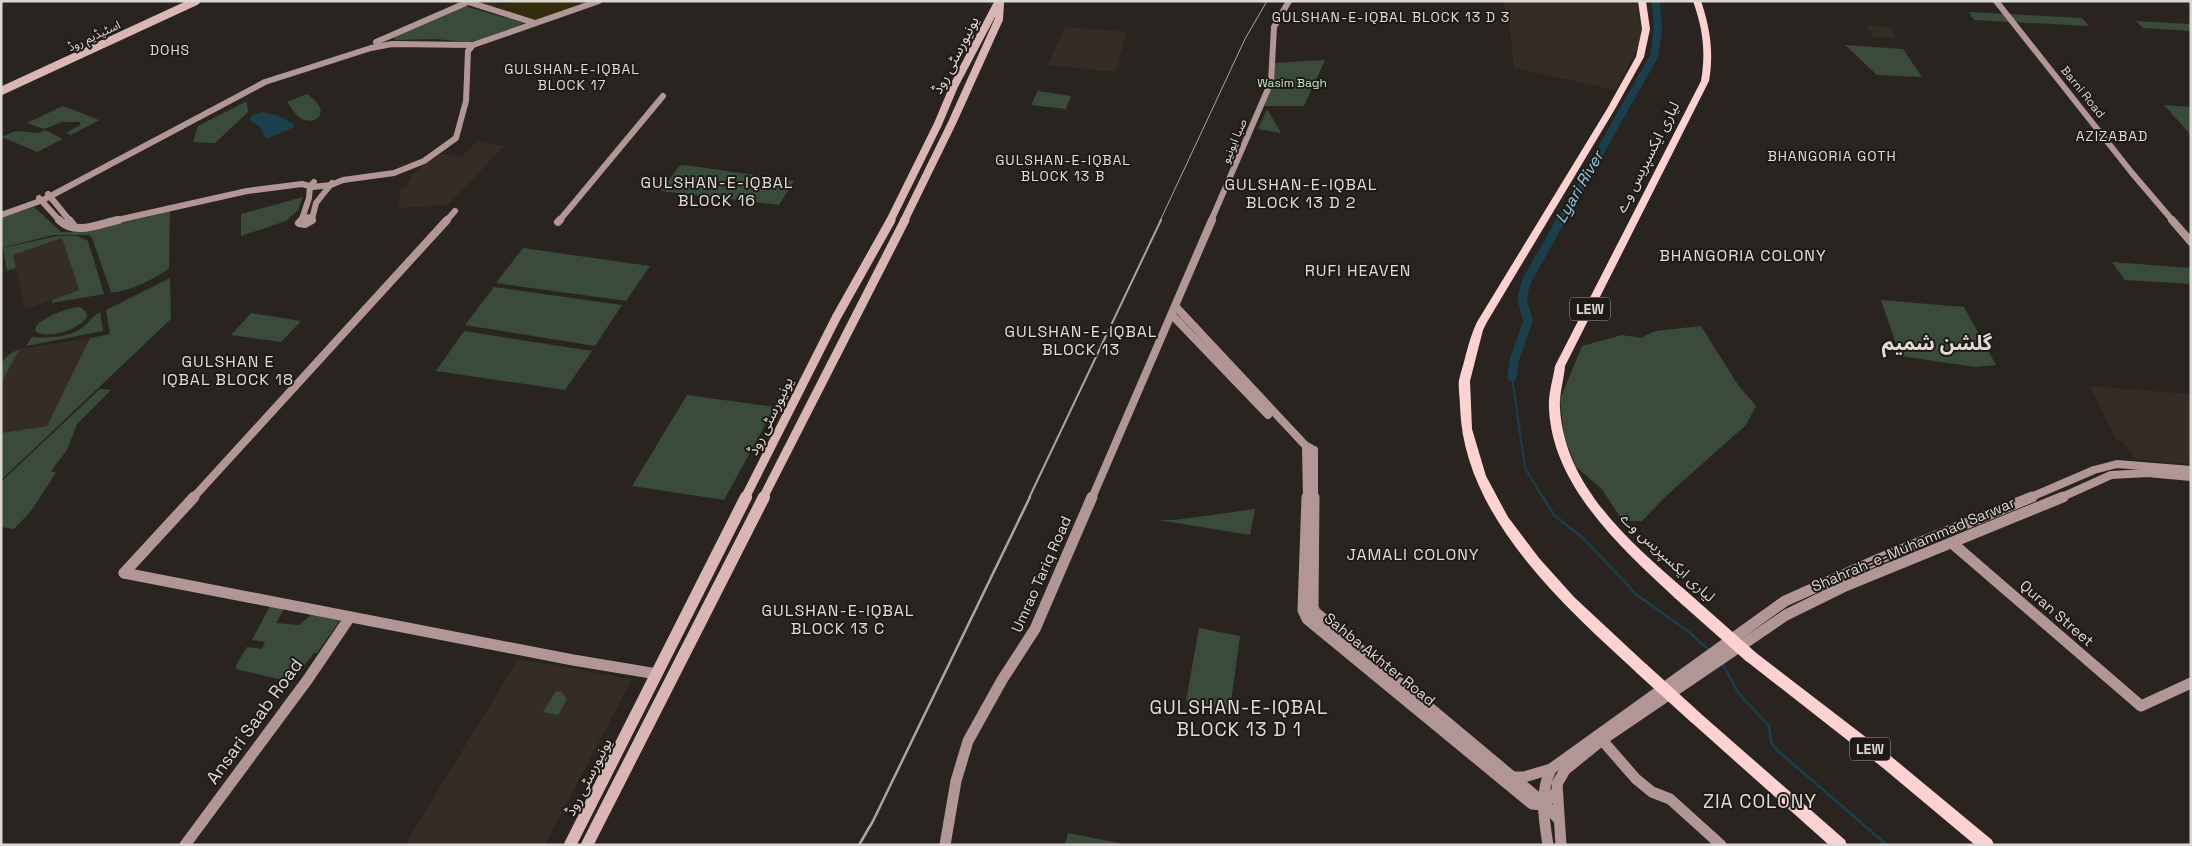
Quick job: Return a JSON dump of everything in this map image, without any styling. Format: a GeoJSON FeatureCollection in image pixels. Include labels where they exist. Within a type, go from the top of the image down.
{"type":"FeatureCollection","features":[{"type":"Feature","properties":{"kind":"highway"},"geometry":{"type":"LineString","coordinates":[[1642,1],[1646,28],[1644,46],[1640,57],[1544,221],[1488,310],[1475,338],[1464,378],[1463,399],[1467,435],[1479,472],[1491,498],[1518,540],[1551,581],[1608,638],[1840,845]]}},
{"type":"Feature","properties":{"kind":"highway","name":"لیاری ایکسپریس وے"},"geometry":{"type":"LineString","coordinates":[[1697,1],[1706,25],[1709,45],[1705,81],[1560,366],[1555,397],[1556,423],[1566,458],[1582,490],[1602,519],[1632,552],[1750,656],[1888,763],[1987,845]]}},
{"type":"Feature","properties":{"kind":"main road","name":"اسٹیڈیم روڈ"},"geometry":{"type":"LineString","coordinates":[[1,89],[190,1]]}},
{"type":"Feature","properties":{"kind":"main road","name":"اسٹیڈیم روڈ"},"geometry":{"type":"LineString","coordinates":[[1,89],[196,1]]}},
{"type":"Feature","properties":{"kind":"main road","name":"یونیورسٹی روڈ"},"geometry":{"type":"LineString","coordinates":[[587,845],[952,123],[999,19],[998,7],[1000,1]]}},
{"type":"Feature","properties":{"kind":"main road","name":"یونیورسٹی روڈ"},"geometry":{"type":"LineString","coordinates":[[570,845],[836,318],[892,216],[938,124],[954,86],[1000,1]]}},
{"type":"Feature","properties":{"kind":"main road"},"geometry":{"type":"LineString","coordinates":[[993,32],[1002,20],[1010,19]]}},
{"type":"Feature","properties":{"kind":"main road"},"geometry":{"type":"LineString","coordinates":[[870,256],[877,259],[885,258]]}},
{"type":"Feature","properties":{"kind":"street"},"geometry":{"type":"LineString","coordinates":[[372,46],[413,43],[473,45],[599,1]]}},
{"type":"Feature","properties":{"kind":"street","name":"صبا ایونیو"},"geometry":{"type":"LineString","coordinates":[[1174,311],[1199,248],[1271,82],[1274,27],[1289,1]]}},
{"type":"Feature","properties":{"kind":"street","name":"Barni Road"},"geometry":{"type":"LineString","coordinates":[[1996,1],[2132,173],[2191,242]]}},
{"type":"Feature","properties":{"kind":"street"},"geometry":{"type":"LineString","coordinates":[[1,214],[50,195],[263,80],[372,46],[466,2],[535,23]]}},
{"type":"Feature","properties":{"kind":"street"},"geometry":{"type":"LineString","coordinates":[[372,46],[390,39],[473,45]]}},
{"type":"Feature","properties":{"kind":"street"},"geometry":{"type":"LineString","coordinates":[[50,195],[71,224],[80,226],[248,189],[332,182],[407,169],[430,157],[456,138],[466,101],[468,51],[473,45]]}},
{"type":"Feature","properties":{"kind":"street"},"geometry":{"type":"LineString","coordinates":[[558,222],[663,96]]}},
{"type":"Feature","properties":{"kind":"street"},"geometry":{"type":"LineString","coordinates":[[312,184],[302,219],[299,222],[303,225],[309,223],[312,219],[318,200],[332,182]]}},
{"type":"Feature","properties":{"kind":"street"},"geometry":{"type":"LineString","coordinates":[[41,199],[65,226],[76,229],[247,191],[312,184]]}},
{"type":"Feature","properties":{"kind":"street"},"geometry":{"type":"LineString","coordinates":[[455,211],[124,573],[573,660],[657,674]]}},
{"type":"Feature","properties":{"kind":"street"},"geometry":{"type":"LineString","coordinates":[[1174,311],[1204,350],[1287,430],[1301,449],[1310,450]]}},
{"type":"Feature","properties":{"kind":"street","name":"Umrao Tariq Road"},"geometry":{"type":"LineString","coordinates":[[944,845],[956,782],[968,741],[1002,680],[1036,629],[1131,406],[1174,311]]}},
{"type":"Feature","properties":{"kind":"street","name":"Sahba Akhter Road"},"geometry":{"type":"LineString","coordinates":[[1310,450],[1315,489],[1315,612],[1512,777],[1559,820]]}},
{"type":"Feature","properties":{"kind":"street","name":"Sahba Akhter Road"},"geometry":{"type":"LineString","coordinates":[[1310,450],[1303,610],[1307,619],[1522,797],[1535,806],[1543,804]]}},
{"type":"Feature","properties":{"kind":"street","name":"Shahrah-e-Muhammad Sarwar"},"geometry":{"type":"LineString","coordinates":[[1728,649],[1784,601],[2094,470],[2116,464],[2191,470]]}},
{"type":"Feature","properties":{"kind":"street","name":"Shahrah-e-Muhammad Sarwar"},"geometry":{"type":"LineString","coordinates":[[1556,792],[1560,777],[1565,770],[1602,740],[1728,649],[1786,615],[1843,587],[2022,515],[2111,475],[2147,473],[2191,477]]}},
{"type":"Feature","properties":{"kind":"street","name":"Quran Street"},"geometry":{"type":"LineString","coordinates":[[1952,543],[2141,706],[2191,683]]}},
{"type":"Feature","properties":{"kind":"street","name":"Ansari Saab Road"},"geometry":{"type":"LineString","coordinates":[[185,845],[308,679],[350,617]]}},
{"type":"Feature","properties":{"kind":"street","name":"Shahrah-e-Muhammad Sarwar"},"geometry":{"type":"LineString","coordinates":[[1512,777],[1524,777],[1551,769],[1663,695]]}},
{"type":"Feature","properties":{"kind":"street"},"geometry":{"type":"LineString","coordinates":[[1602,740],[1636,779],[1652,792],[1670,799],[1721,845]]}},
{"type":"Feature","properties":{"kind":"street"},"geometry":{"type":"LineString","coordinates":[[1548,845],[1543,789],[1551,769]]}},
{"type":"Feature","properties":{"kind":"street"},"geometry":{"type":"LineString","coordinates":[[1543,804],[1556,792]]}},
{"type":"Feature","properties":{"kind":"street"},"geometry":{"type":"LineString","coordinates":[[1556,792],[1561,845]]}},
{"type":"Feature","properties":{"kind":"shaded area"},"geometry":{"type":"Polygon","coordinates":[[[1503,1],[1637,1],[1641,31],[1638,48],[1615,90],[1514,68],[1509,21],[1503,1]]]}},
{"type":"Feature","properties":{"kind":"shaded area"},"geometry":{"type":"Polygon","coordinates":[[[1867,25],[1890,27],[1897,38],[1873,37],[1867,25]]]}},
{"type":"Feature","properties":{"kind":"shaded area"},"geometry":{"type":"Polygon","coordinates":[[[1065,27],[1127,32],[1115,72],[1048,65],[1065,27]]]}},
{"type":"Feature","properties":{"kind":"shaded area"},"geometry":{"type":"Polygon","coordinates":[[[477,142],[504,146],[448,205],[398,208],[401,188],[407,187],[412,174],[420,170],[418,168],[443,154],[461,157],[477,142]]]}},
{"type":"Feature","properties":{"kind":"shaded area"},"geometry":{"type":"Polygon","coordinates":[[[62,238],[79,290],[25,309],[13,255],[62,238]]]}},
{"type":"Feature","properties":{"kind":"shaded area"},"geometry":{"type":"Polygon","coordinates":[[[90,338],[47,426],[1,433],[1,383],[20,349],[90,338]]]}},
{"type":"Feature","properties":{"kind":"shaded area"},"geometry":{"type":"Polygon","coordinates":[[[2090,386],[2191,394],[2191,464],[2135,459],[2123,442],[2116,440],[2090,386]]]}},
{"type":"Feature","properties":{"kind":"shaded area"},"geometry":{"type":"Polygon","coordinates":[[[518,659],[632,679],[545,845],[405,845],[518,659]]]}},
{"type":"Feature","properties":{"kind":"green space"},"geometry":{"type":"Polygon","coordinates":[[[464,6],[524,23],[480,40],[468,42],[435,39],[396,40],[392,37],[464,6]]]}},
{"type":"Feature","properties":{"kind":"green space"},"geometry":{"type":"Polygon","coordinates":[[[1969,12],[2082,18],[2089,26],[1974,20],[1969,12]]]}},
{"type":"Feature","properties":{"kind":"green space"},"geometry":{"type":"Polygon","coordinates":[[[2136,21],[2191,24],[2191,31],[2143,28],[2136,21]]]}},
{"type":"Feature","properties":{"kind":"green space"},"geometry":{"type":"Polygon","coordinates":[[[1845,45],[1903,49],[1922,77],[1877,75],[1845,45]]]}},
{"type":"Feature","properties":{"kind":"green space","name":"Wasim Bagh"},"geometry":{"type":"Polygon","coordinates":[[[1325,60],[1304,106],[1261,106],[1273,63],[1325,60]]]}},
{"type":"Feature","properties":{"kind":"green space"},"geometry":{"type":"Polygon","coordinates":[[[1038,91],[1071,96],[1066,109],[1031,105],[1038,91]]]}},
{"type":"Feature","properties":{"kind":"green space"},"geometry":{"type":"Polygon","coordinates":[[[307,94],[316,102],[321,110],[319,117],[308,121],[300,118],[287,102],[307,94]]]}},
{"type":"Feature","properties":{"kind":"green space"},"geometry":{"type":"Polygon","coordinates":[[[245,102],[247,103],[248,112],[215,143],[193,142],[198,126],[245,102]]]}},
{"type":"Feature","properties":{"kind":"green space"},"geometry":{"type":"Polygon","coordinates":[[[2164,105],[2191,107],[2191,135],[2164,105]]]}},
{"type":"Feature","properties":{"kind":"green space"},"geometry":{"type":"Polygon","coordinates":[[[63,106],[99,120],[71,135],[66,133],[80,125],[80,122],[62,122],[44,129],[27,123],[63,106]]]}},
{"type":"Feature","properties":{"kind":"green space"},"geometry":{"type":"Polygon","coordinates":[[[1267,109],[1281,133],[1258,129],[1267,109]]]}},
{"type":"Feature","properties":{"kind":"green space"},"geometry":{"type":"Polygon","coordinates":[[[45,130],[63,139],[37,152],[2,137],[15,131],[38,133],[45,130]]]}},
{"type":"Feature","properties":{"kind":"green space"},"geometry":{"type":"Polygon","coordinates":[[[680,165],[794,181],[779,205],[661,191],[680,165]]]}},
{"type":"Feature","properties":{"kind":"green space"},"geometry":{"type":"Polygon","coordinates":[[[303,197],[298,210],[286,221],[241,236],[241,214],[303,197]]]}},
{"type":"Feature","properties":{"kind":"green space"},"geometry":{"type":"Polygon","coordinates":[[[34,207],[61,232],[80,232],[170,209],[169,268],[142,284],[118,292],[111,292],[92,238],[89,235],[53,235],[1,248],[1,217],[34,207]]]}},
{"type":"Feature","properties":{"kind":"green space"},"geometry":{"type":"Polygon","coordinates":[[[57,236],[77,236],[88,241],[104,294],[52,303],[52,300],[79,290],[62,238],[13,255],[16,268],[7,271],[3,248],[57,236]]]}},
{"type":"Feature","properties":{"kind":"green space"},"geometry":{"type":"Polygon","coordinates":[[[523,248],[650,266],[626,301],[496,283],[523,248]]]}},
{"type":"Feature","properties":{"kind":"green space"},"geometry":{"type":"Polygon","coordinates":[[[2112,262],[2191,268],[2191,284],[2125,280],[2112,262]]]}},
{"type":"Feature","properties":{"kind":"green space"},"geometry":{"type":"Polygon","coordinates":[[[170,278],[171,319],[1,480],[1,433],[47,426],[90,338],[110,334],[106,310],[170,278]]]}},
{"type":"Feature","properties":{"kind":"green space"},"geometry":{"type":"Polygon","coordinates":[[[494,287],[622,305],[595,346],[465,325],[494,287]]]}},
{"type":"Feature","properties":{"kind":"green space"},"geometry":{"type":"Polygon","coordinates":[[[1881,300],[1964,307],[1996,365],[1976,367],[1900,356],[1881,300]]]}},
{"type":"Feature","properties":{"kind":"green space"},"geometry":{"type":"Polygon","coordinates":[[[80,307],[86,312],[87,317],[83,322],[70,330],[54,334],[40,334],[35,331],[36,326],[40,322],[56,313],[80,307]]]}},
{"type":"Feature","properties":{"kind":"green space"},"geometry":{"type":"Polygon","coordinates":[[[100,312],[103,331],[26,346],[32,337],[58,337],[71,334],[100,312]]]}},
{"type":"Feature","properties":{"kind":"green space"},"geometry":{"type":"Polygon","coordinates":[[[251,313],[301,321],[281,342],[231,335],[251,313]]]}},
{"type":"Feature","properties":{"kind":"green space"},"geometry":{"type":"Polygon","coordinates":[[[1701,326],[1738,385],[1756,406],[1746,425],[1666,496],[1642,521],[1623,521],[1601,488],[1576,467],[1564,436],[1560,399],[1582,346],[1622,335],[1641,338],[1655,331],[1701,326]]]}},
{"type":"Feature","properties":{"kind":"green space"},"geometry":{"type":"Polygon","coordinates":[[[464,331],[592,351],[565,390],[436,371],[464,331]]]}},
{"type":"Feature","properties":{"kind":"green space"},"geometry":{"type":"Polygon","coordinates":[[[20,349],[1,383],[1,370],[5,358],[20,349]]]}},
{"type":"Feature","properties":{"kind":"green space"},"geometry":{"type":"Polygon","coordinates":[[[100,389],[111,390],[77,424],[67,450],[51,471],[56,473],[31,511],[14,529],[1,527],[1,482],[100,389]]]}},
{"type":"Feature","properties":{"kind":"green space"},"geometry":{"type":"Polygon","coordinates":[[[687,395],[775,407],[724,500],[632,486],[687,395]]]}},
{"type":"Feature","properties":{"kind":"green space"},"geometry":{"type":"Polygon","coordinates":[[[1255,509],[1250,535],[1158,520],[1175,520],[1255,509]]]}},
{"type":"Feature","properties":{"kind":"green space"},"geometry":{"type":"Polygon","coordinates":[[[270,606],[284,609],[276,623],[299,625],[311,615],[340,620],[317,653],[314,653],[291,682],[236,669],[236,665],[247,647],[262,649],[265,642],[252,640],[270,606]]]}},
{"type":"Feature","properties":{"kind":"green space"},"geometry":{"type":"Polygon","coordinates":[[[1199,628],[1240,636],[1230,709],[1186,701],[1199,628]]]}},
{"type":"Feature","properties":{"kind":"green space"},"geometry":{"type":"Polygon","coordinates":[[[556,691],[562,692],[567,699],[558,715],[543,712],[556,691]]]}},
{"type":"Feature","properties":{"kind":"green space"},"geometry":{"type":"Polygon","coordinates":[[[1068,833],[1129,845],[1065,845],[1068,833]]]}},
{"type":"Feature","properties":{"kind":"sand"},"geometry":{"type":"Polygon","coordinates":[[[469,1],[500,5],[532,1],[575,1],[577,6],[536,21],[469,1]]]}},
{"type":"Feature","properties":{"kind":"water"},"geometry":{"type":"Polygon","coordinates":[[[262,112],[276,115],[294,124],[294,127],[269,138],[265,137],[260,127],[250,120],[251,116],[262,112]]]}},
{"type":"Feature","properties":{"kind":"waterway","name":"Lyari River"},"geometry":{"type":"LineString","coordinates":[[1561,221],[1654,56],[1658,29],[1656,1]]}},
{"type":"Feature","properties":{"kind":"waterway","name":"Lyari River"},"geometry":{"type":"LineString","coordinates":[[1512,377],[1514,361],[1528,321],[1522,299],[1526,282],[1561,220]]}},
{"type":"Feature","properties":{"kind":"waterway"},"geometry":{"type":"LineString","coordinates":[[1512,377],[1525,468],[1543,498]]}},
{"type":"Feature","properties":{"kind":"waterway"},"geometry":{"type":"LineString","coordinates":[[1543,497],[1554,515],[1584,539],[1637,595],[1689,632],[1710,651]]}},
{"type":"Feature","properties":{"kind":"waterway"},"geometry":{"type":"LineString","coordinates":[[1722,663],[1739,694],[1769,726],[1771,742],[1778,751],[1887,845]]}},
{"type":"Feature","properties":{"kind":"railway"},"geometry":{"type":"LineString","coordinates":[[1160,221],[1245,39],[1267,1]]}},
{"type":"Feature","properties":{"kind":"railway"},"geometry":{"type":"LineString","coordinates":[[1029,498],[1161,220]]}},
{"type":"Feature","properties":{"kind":"railway"},"geometry":{"type":"LineString","coordinates":[[859,845],[873,821],[1030,497]]}},
{"type":"Feature","properties":{"kind":"district","name":"GULSHAN-E-IQBAL BLOCK 13 D 3"},"geometry":{"type":"Point","coordinates":[1391,17]}},
{"type":"Feature","properties":{"kind":"district","name":"DOHS"},"geometry":{"type":"Point","coordinates":[170,50]}},
{"type":"Feature","properties":{"kind":"district","name":"GULSHAN-E-IQBAL BLOCK 17"},"geometry":{"type":"Point","coordinates":[572,78]}},
{"type":"Feature","properties":{"kind":"district","name":"AZIZABAD"},"geometry":{"type":"Point","coordinates":[2112,136]}},
{"type":"Feature","properties":{"kind":"district","name":"BHANGORIA GOTH"},"geometry":{"type":"Point","coordinates":[1832,156]}},
{"type":"Feature","properties":{"kind":"district","name":"GULSHAN-E-IQBAL BLOCK 13 B"},"geometry":{"type":"Point","coordinates":[1063,168]}},
{"type":"Feature","properties":{"kind":"district","name":"GULSHAN-E-IQBAL BLOCK 16"},"geometry":{"type":"Point","coordinates":[717,191]}},
{"type":"Feature","properties":{"kind":"district","name":"GULSHAN-E-IQBAL BLOCK 13 D 2"},"geometry":{"type":"Point","coordinates":[1301,193]}},
{"type":"Feature","properties":{"kind":"district","name":"BHANGORIA COLONY"},"geometry":{"type":"Point","coordinates":[1743,255]}},
{"type":"Feature","properties":{"kind":"district","name":"RUFI HEAVEN"},"geometry":{"type":"Point","coordinates":[1358,270]}},
{"type":"Feature","properties":{"kind":"district","name":"GULSHAN-E-IQBAL BLOCK 13"},"geometry":{"type":"Point","coordinates":[1081,340]}},
{"type":"Feature","properties":{"kind":"district","name":"گلشن شمیم"},"geometry":{"type":"Point","coordinates":[1937,343]}},
{"type":"Feature","properties":{"kind":"district","name":"GULSHAN E IQBAL BLOCK 18"},"geometry":{"type":"Point","coordinates":[228,370]}},
{"type":"Feature","properties":{"kind":"district","name":"JAMALI COLONY"},"geometry":{"type":"Point","coordinates":[1413,554]}},
{"type":"Feature","properties":{"kind":"district","name":"GULSHAN-E-IQBAL BLOCK 13 C"},"geometry":{"type":"Point","coordinates":[838,619]}},
{"type":"Feature","properties":{"kind":"district","name":"GULSHAN-E-IQBAL BLOCK 13 D 1"},"geometry":{"type":"Point","coordinates":[1239,718]}},
{"type":"Feature","properties":{"kind":"district","name":"ZIA COLONY"},"geometry":{"type":"Point","coordinates":[1760,801]}}]}
